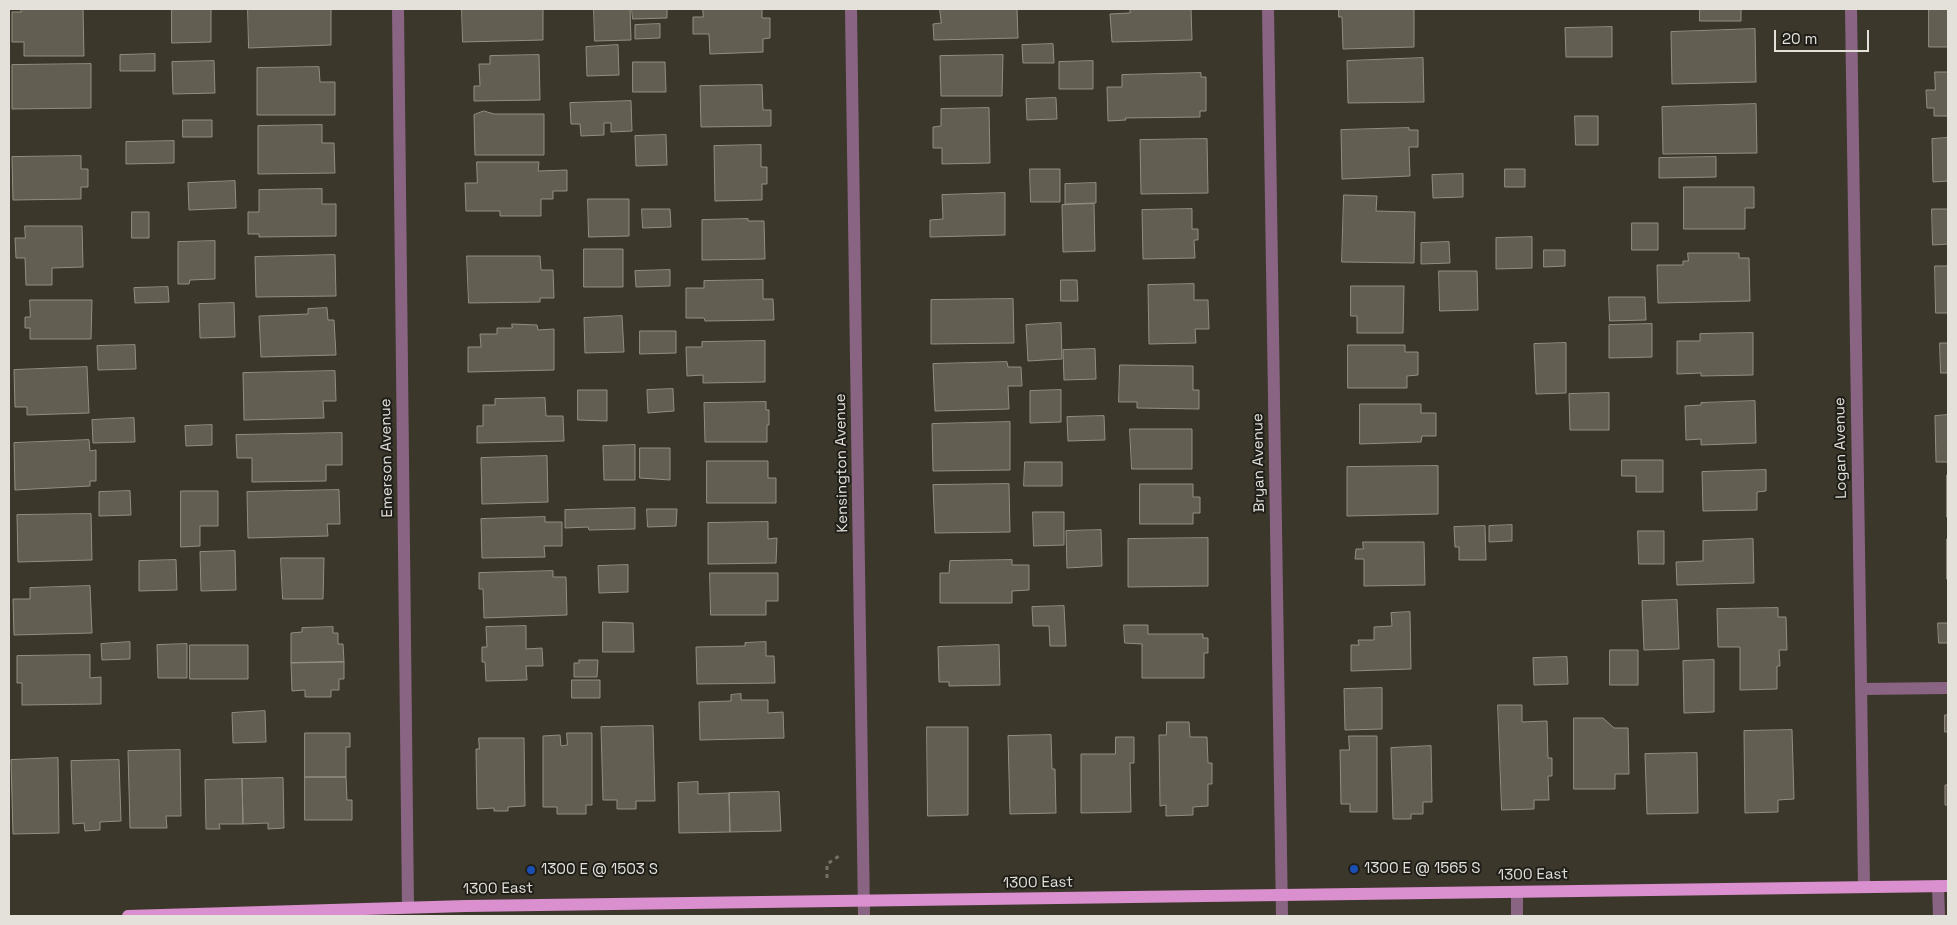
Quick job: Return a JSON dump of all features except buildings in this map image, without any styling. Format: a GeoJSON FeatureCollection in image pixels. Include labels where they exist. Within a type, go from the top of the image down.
{"type":"FeatureCollection","features":[{"type":"Feature","properties":{"kind":"main road","name":"1300 East"},"geometry":{"type":"LineString","coordinates":[[128,916],[408,907],[440,911],[864,901],[1943,886]]}},
{"type":"Feature","properties":{"kind":"street","name":"Emerson Avenue"},"geometry":{"type":"LineString","coordinates":[[398,9],[408,907]]}},
{"type":"Feature","properties":{"kind":"street","name":"Kensington Avenue"},"geometry":{"type":"LineString","coordinates":[[851,9],[864,916]]}},
{"type":"Feature","properties":{"kind":"street","name":"Bryan Avenue"},"geometry":{"type":"LineString","coordinates":[[1268,9],[1282,916]]}},
{"type":"Feature","properties":{"kind":"street","name":"Logan Avenue"},"geometry":{"type":"LineString","coordinates":[[1851,9],[1864,887]]}},
{"type":"Feature","properties":{"kind":"street"},"geometry":{"type":"LineString","coordinates":[[1861,689],[1948,688]]}},
{"type":"Feature","properties":{"kind":"street"},"geometry":{"type":"LineString","coordinates":[[1939,916],[1943,886]]}},
{"type":"Feature","properties":{"kind":"street"},"geometry":{"type":"LineString","coordinates":[[1517,892],[1517,916]]}},
{"type":"Feature","properties":{"kind":"place","name":"1300 E @ 1565 S"},"geometry":{"type":"Point","coordinates":[1354,869]}},
{"type":"Feature","properties":{"kind":"place","name":"1300 E @ 1503 S"},"geometry":{"type":"Point","coordinates":[531,870]}}]}
